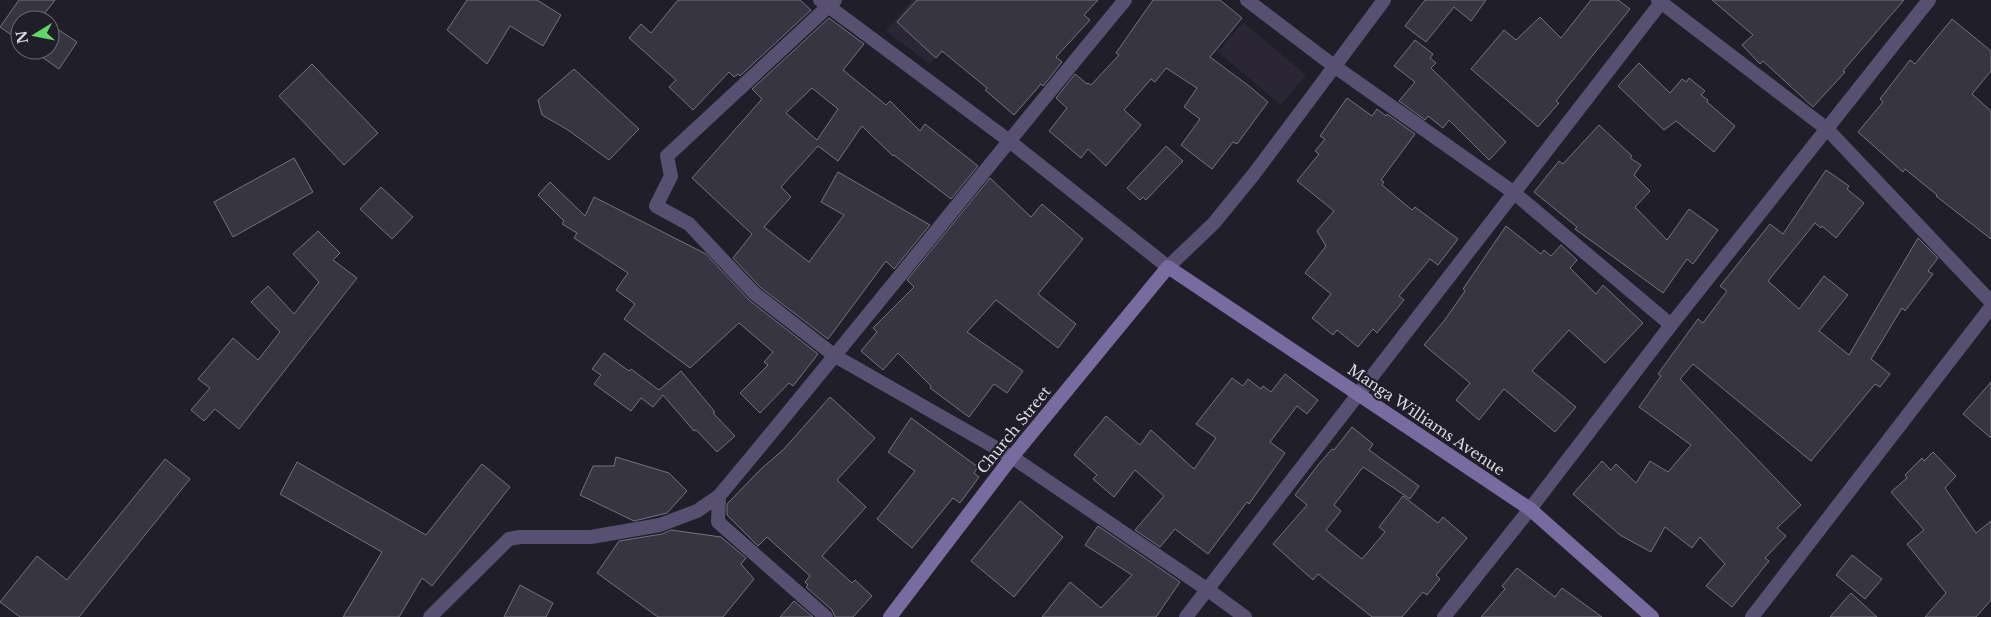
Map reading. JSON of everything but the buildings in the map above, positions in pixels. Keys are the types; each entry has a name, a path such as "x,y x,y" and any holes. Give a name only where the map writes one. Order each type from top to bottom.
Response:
{"main road":[{"name":"Manga Williams Avenue","path":"1168,267 1530,509 1652,617"},
{"name":"Church Street","path":"890,617 1012,457 1168,267"}],"street":[{"path":"430,617 509,539 520,537 591,537 660,525 697,511 719,496 835,356 1008,140 1125,0"},
{"path":"1247,0 1334,66 1513,192 1671,326"},
{"path":"1245,617 1012,457 835,356 754,293 689,224 656,206 671,176 666,156 828,3 1008,140 1168,267 1214,223 1254,174 1384,0"},
{"path":"1444,617 1929,0"},
{"path":"1186,617 1661,1 1827,129 1991,302"},
{"path":"1752,617 1991,307"},
{"path":"719,496 718,522 826,617"}],"shaded area":[{"path":"912,0 981,0 930,64 886,31"},
{"path":"1243,22 1306,75 1281,105 1218,52"}]}
